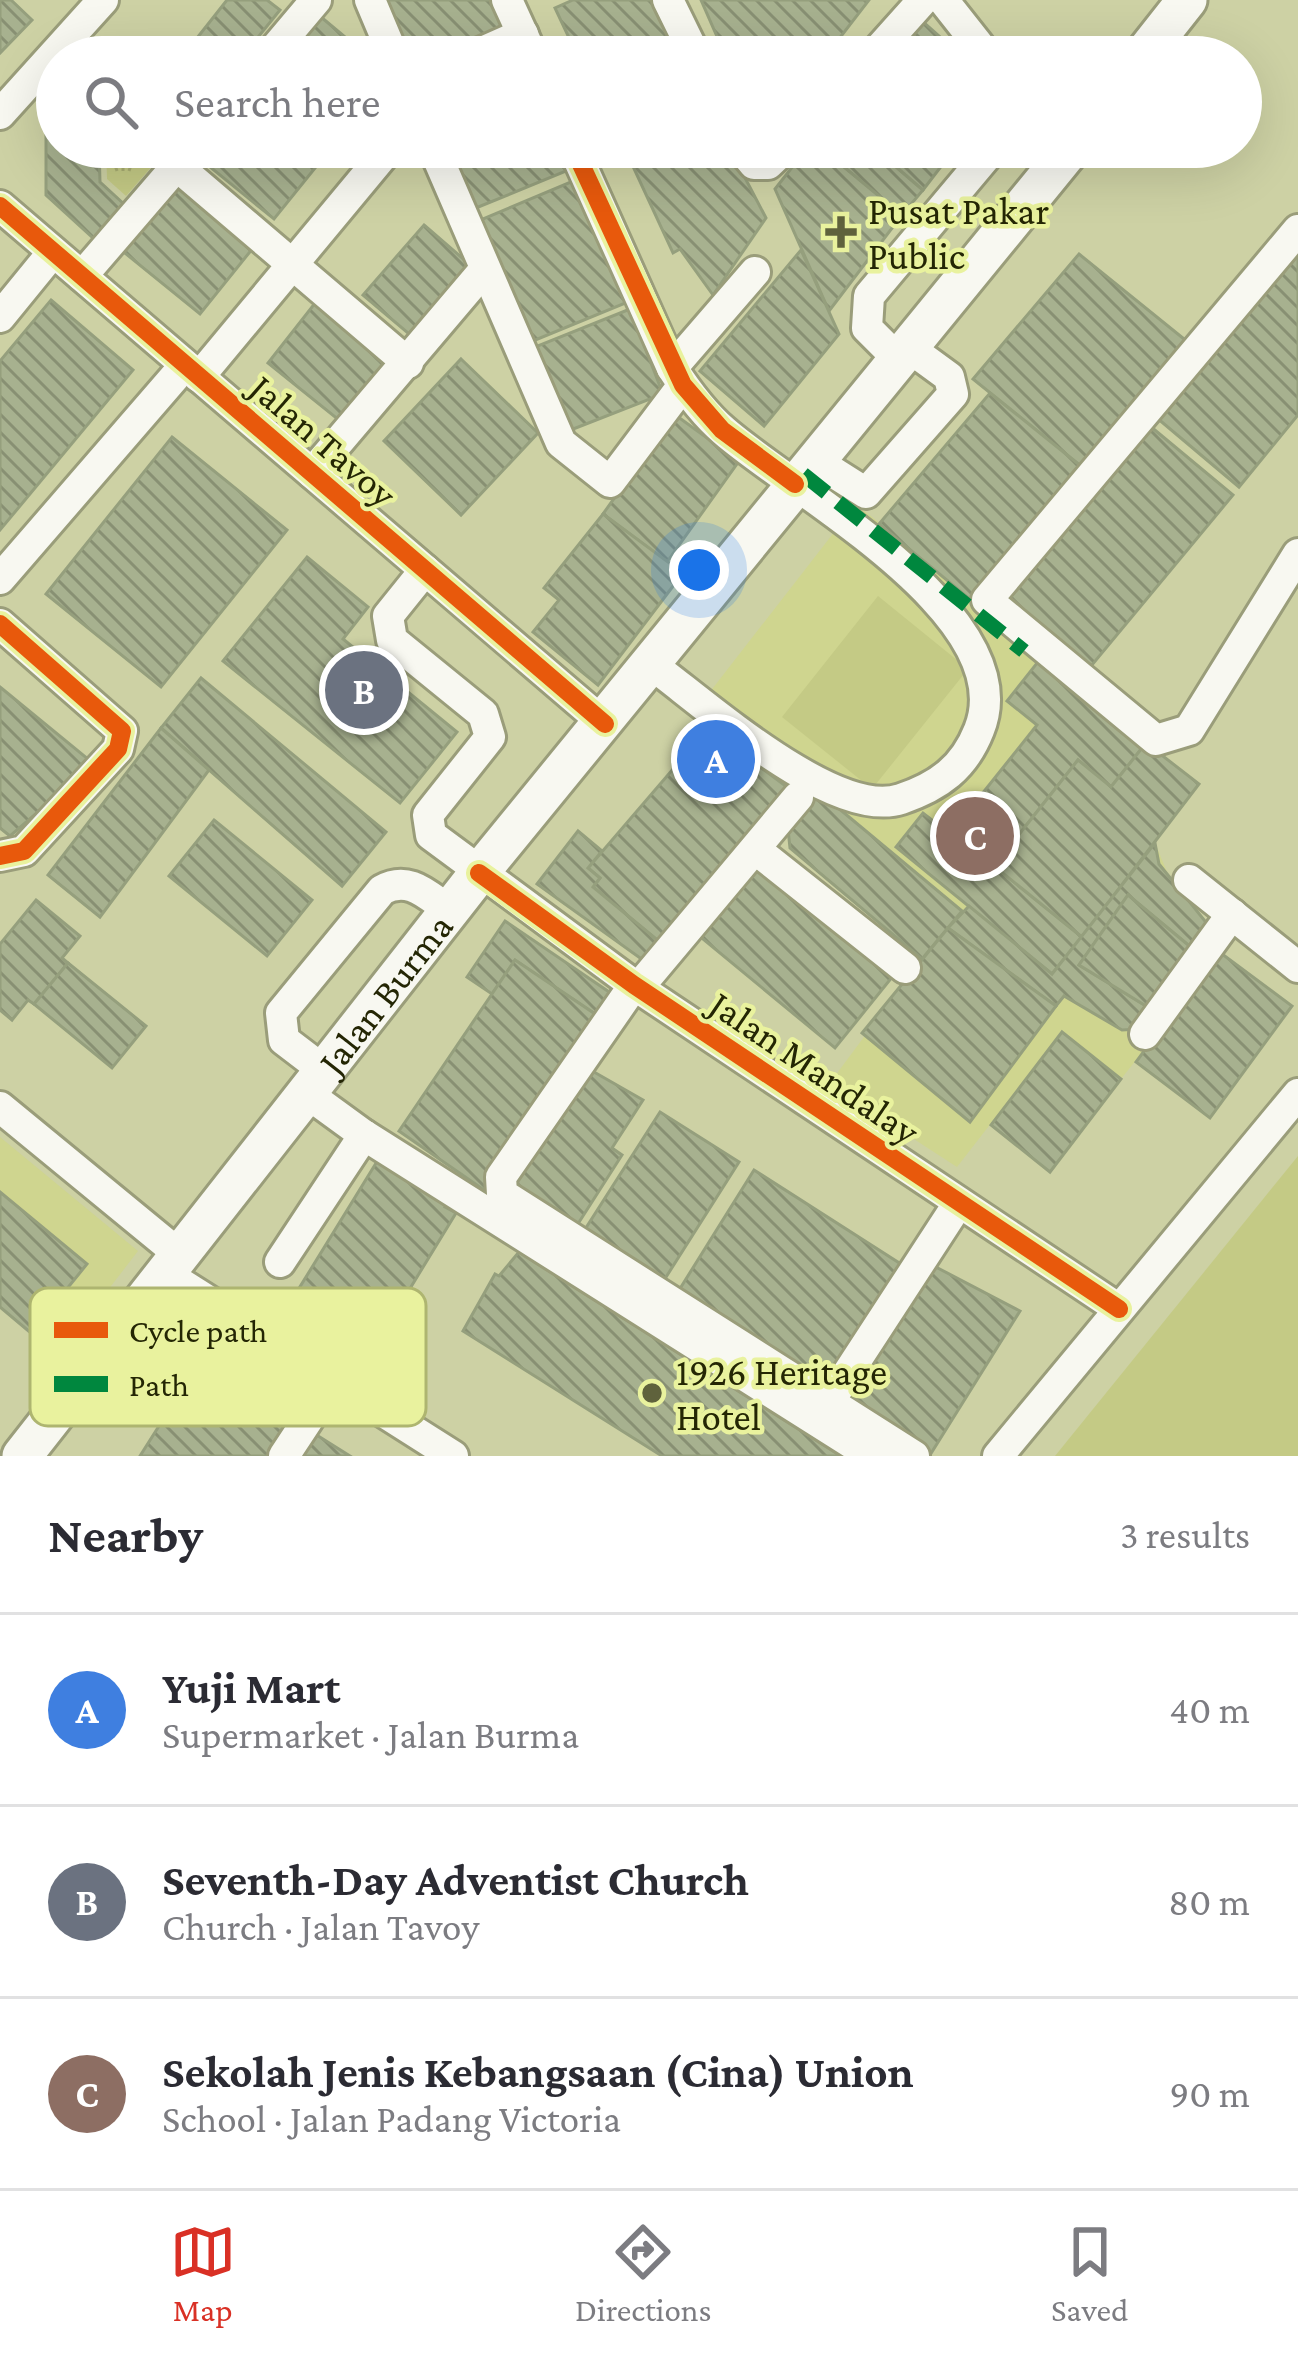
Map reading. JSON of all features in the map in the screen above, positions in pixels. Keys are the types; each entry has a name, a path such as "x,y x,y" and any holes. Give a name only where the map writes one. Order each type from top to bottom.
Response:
{"main road":[{"path":"1159,36 1187,0"},
{"name":"Jalan Burma","path":"154,1288 449,910 605,724 1050,168"},
{"name":"Jalan Burma","path":"22,1456 46,1426"}],"street":[{"path":"70,36 103,0"},
{"path":"286,36 316,0"},
{"path":"370,0 385,36"},
{"path":"507,0 523,36"},
{"path":"668,0 686,36"},
{"path":"891,36 923,0"},
{"path":"943,0 971,36"},
{"path":"0,114 36,74"},
{"path":"82,276 175,168"},
{"path":"196,168 294,263 408,363"},
{"path":"0,579 294,263 373,168"},
{"path":"442,168 561,443 610,482 678,377 755,272"},
{"path":"583,168 678,377 722,430 804,472 866,493 953,394 949,377 867,328 864,312 869,296 976,168"},
{"name":"Jalan Tavoy","path":"0,206 605,724"},
{"path":"1298,230 987,600 1156,740 1171,738 1189,730 1298,554"},
{"path":"0,317 53,252"},
{"path":"312,473 485,269"},
{"path":"652,665 815,782 848,796 889,803 920,793 936,787 970,754 988,708 978,654 942,604 804,472"},
{"name":"Jalan Mandalay","path":"425,570 388,616 392,640 489,724 490,737 428,815 431,835 636,986 1119,1309"},
{"path":"0,624 122,731 118,749 24,850 0,856"},
{"path":"799,797 636,986 501,1177 502,1194 914,1456"},
{"path":"754,849 905,968"},
{"path":"1189,880 1298,967"},
{"path":"449,910 410,884 395,882 382,890 280,1013 284,1040 314,1081 364,1135 872,1456"},
{"path":"1145,1034 1232,914"},
{"path":"998,1456 1298,1094"},
{"path":"0,1107 173,1264 206,1288"},
{"path":"280,1262 364,1135"},
{"path":"829,1402 958,1204"},
{"path":"284,1456 304,1426"},
{"path":"406,1426 453,1456"}],"shaded area":[{"path":"856,504 1199,784 1155,843 1170,879 1152,1040 1121,1079 1061,1033 957,1167 829,1084 922,959 790,848 788,829 809,803 692,715"},
{"path":"0,1137 138,1251 110,1288 30,1288 30,1332 0,1307"}],"green space":[{"path":"107,168 150,168 126,196 107,179"},
{"path":"878,596 968,669 872,789 782,717"},
{"path":"1298,1156 1298,1456 1055,1456"}],"building":[{"path":"0,0 11,0 32,20 0,53"},
{"path":"227,0 267,0 280,10 259,36 199,36"},
{"path":"378,0 494,0 510,36 393,36"},
{"path":"573,0 654,0 672,36 568,36 555,8"},
{"path":"701,0 869,0 841,36 717,36"},
{"path":"321,17 344,36 306,36"},
{"path":"920,19 939,36 905,36"},
{"path":"46,168 100,168 100,182 125,205 94,239 46,195"},
{"path":"211,168 315,168 274,219"},
{"path":"454,168 571,168 571,169 471,210"},
{"path":"634,168 740,168 766,218 713,295 680,249 673,253"},
{"name":"Pusat Pakar Public","path":"792,168 845,168 902,215 829,311 775,189"},
{"path":"845,168 897,168 923,190 902,215"},
{"path":"897,168 940,168 923,190"},
{"path":"178,178 257,243 200,314 120,249"},
{"path":"578,179 628,302 528,343 478,221"},
{"path":"424,225 475,269 415,339 363,295"},
{"path":"1298,246 1298,415 1239,487 1157,418"},
{"path":"801,250 839,334 764,426 700,371"},
{"path":"1079,254 1189,343 1082,467 973,379"},
{"path":"319,298 397,360 345,425 268,363"},
{"path":"51,300 133,370 0,530 0,361"},
{"path":"630,309 663,394 563,433 530,349"},
{"path":"461,359 538,433 461,515 384,441"},
{"path":"990,393 1082,467 972,601 879,524"},
{"path":"674,414 739,461 667,562 603,514"},
{"path":"1150,426 1233,495 1087,671 1005,602"},
{"path":"172,437 287,530 161,687 46,594"},
{"path":"603,514 683,573 598,685 533,632 559,600 544,588"},
{"path":"307,557 368,607 343,639 457,732 400,803 223,661"},
{"path":"1041,658 1146,743 1111,787 1078,760 994,866 1082,937 1052,974 896,847 923,813 950,834 1037,725 1007,701"},
{"path":"201,678 386,832 342,886 161,728"},
{"path":"0,687 94,764 10,836 0,828"},
{"path":"161,728 209,770 100,917 48,875"},
{"path":"704,733 717,742 721,738 791,790 662,944 593,887 600,878 588,868"},
{"path":"1146,743 1199,784 1082,937 994,866 1078,760 1111,787"},
{"path":"819,792 962,911 922,959 790,848 788,829"},
{"path":"214,820 312,900 267,956 169,876"},
{"path":"578,831 602,851 588,868 600,878 593,887 662,944 647,963 537,884"},
{"path":"1155,843 1159,864 1209,926 1193,949 1128,895 1079,965 1151,1009 1138,1029 1122,1030 1064,996 1056,1006 948,928 969,906 1052,974"},
{"path":"756,863 893,976 835,1048 697,934"},
{"path":"1128,895 1193,949 1151,1009 1079,965"},
{"path":"36,900 80,936 62,958 68,963 34,1004 28,1000 12,1020 0,1010 0,944"},
{"path":"505,921 615,996 601,1018 515,960 492,994 467,977"},
{"path":"948,928 1056,1006 970,1122 862,1033"},
{"path":"1218,951 1292,1006 1210,1118 1136,1062"},
{"path":"515,960 601,1018 484,1190 399,1131"},
{"path":"68,963 146,1026 112,1068 34,1004"},
{"path":"1062,1032 1121,1079 1050,1172 991,1125"},
{"path":"587,1068 643,1100 612,1148 622,1155 574,1230 518,1195 515,1176"},
{"path":"660,1112 739,1162 661,1285 582,1234"},
{"path":"381,1155 450,1199 445,1207 456,1213 410,1288 299,1288"},
{"path":"754,1170 904,1266 833,1380 816,1384 676,1295"},
{"path":"0,1192 87,1264 68,1288 30,1288 30,1332 0,1307"},
{"name":"1926 Heritage Hotel","path":"519,1252 841,1456 662,1456 463,1331 495,1274 499,1276"},
{"path":"932,1265 1020,1311 930,1455 853,1406 853,1392"},
{"path":"159,1426 297,1426 278,1456 140,1456"},
{"path":"315,1434 350,1456 302,1456"}],"marked path":[{"path":"803,474 1024,651"}],"cycle path":[{"path":"583,168 683,385 722,430 795,484"},
{"path":"0,206 605,724"},
{"path":"0,624 122,731 118,749 24,851 0,856"},
{"path":"479,873 634,985 1119,1309"}],"place":[{"name":"Pusat Pakar Public","path":"841,232"},
{"name":"Seventh-Day Adventist Church","path":"364,690"},
{"name":"Yuji Mart","path":"716,759"},
{"name":"Sekolah Jenis Kebangsaan (Cina) Union","path":"975,836"},
{"name":"1926 Heritage Hotel","path":"652,1393"}]}
